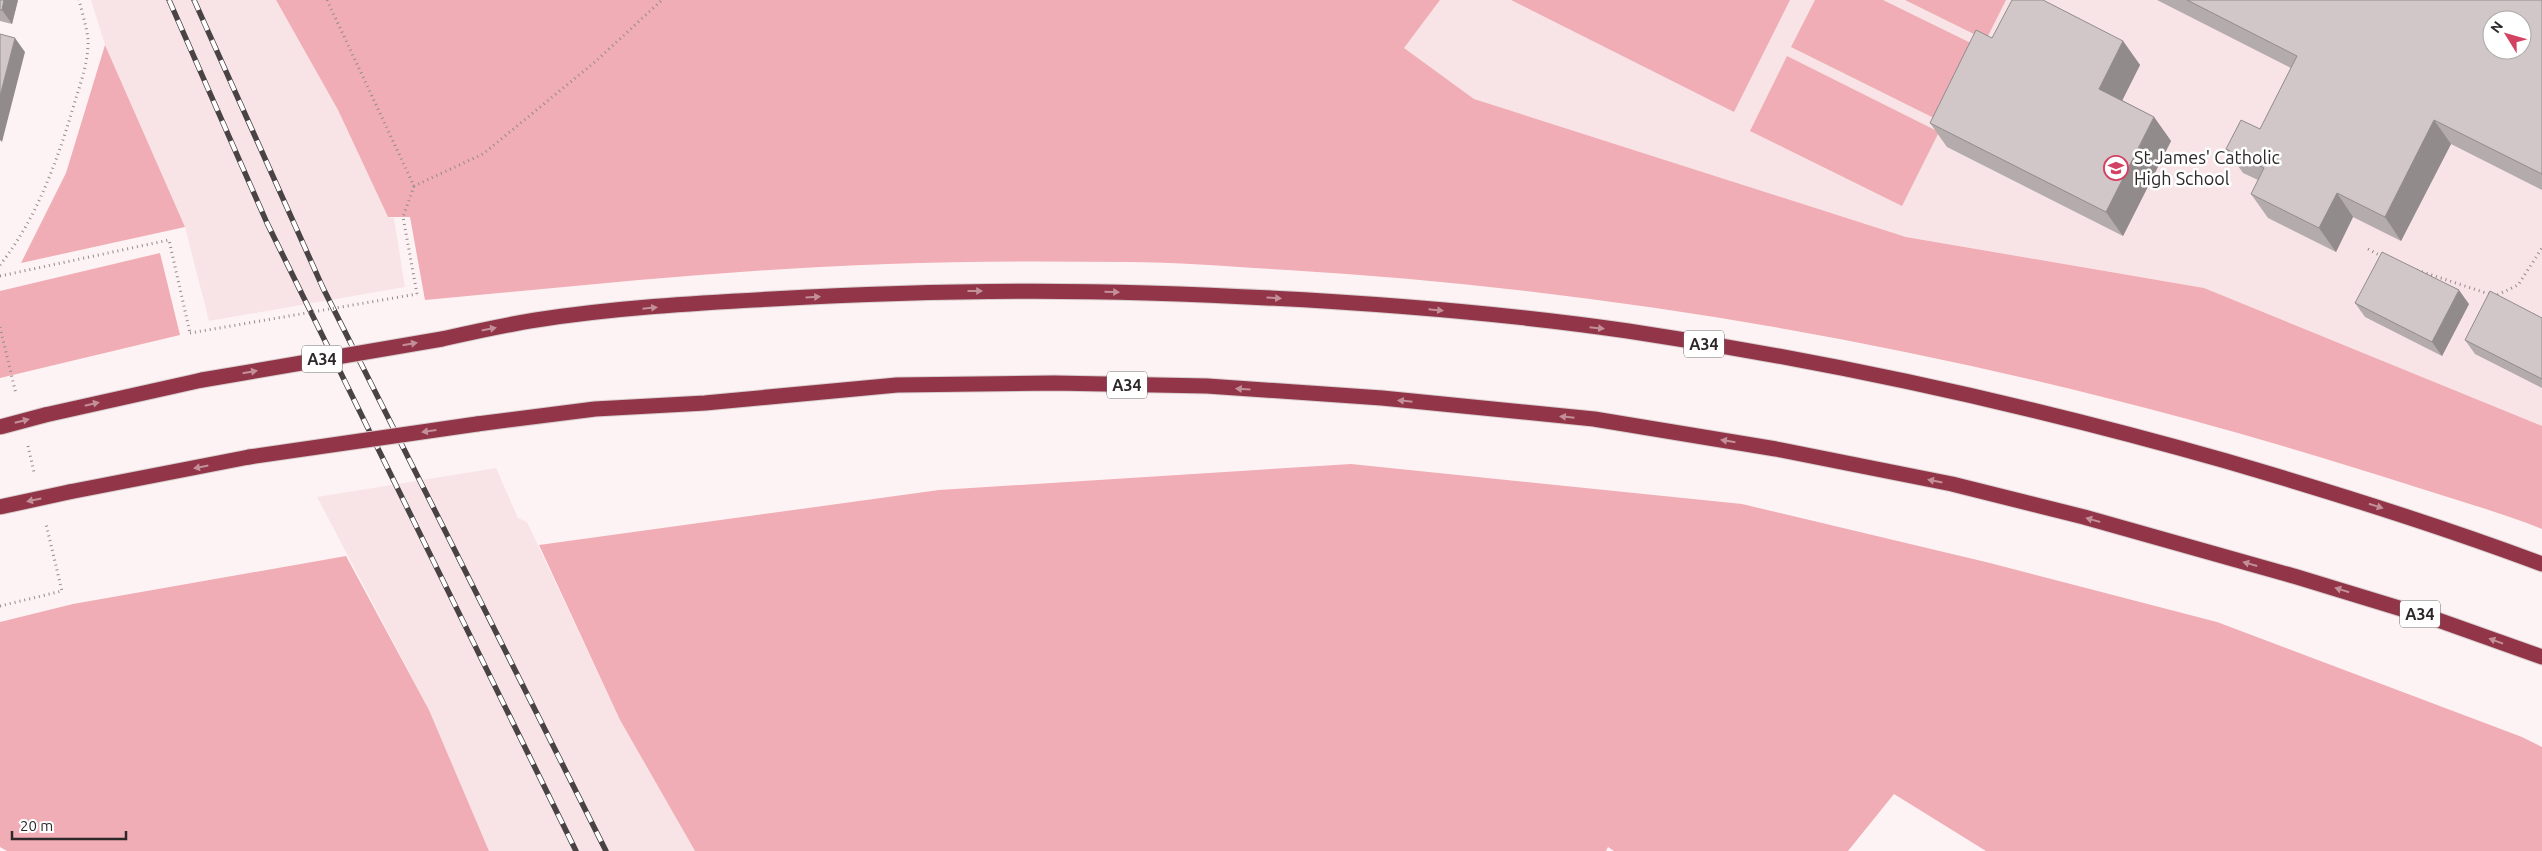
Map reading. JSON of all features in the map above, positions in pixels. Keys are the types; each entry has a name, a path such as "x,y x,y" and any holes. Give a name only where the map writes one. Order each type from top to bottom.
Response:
{"highway":[{"name":"A34","path":"0,427 202,380 540,320 706,303 904,291 1072,291 1234,296 1405,306 1624,331 1810,361 1985,398 2129,434 2329,491 2480,541 2542,564"},
{"name":"A34","path":"0,507 249,458 477,424 596,409 705,403 897,385 1054,383 1236,388 1382,398 1594,419 1776,448 1952,484 2084,517 2297,577 2438,620 2542,657"}],"path":[{"path":"0,265 11,251 31,215 56,163 86,66 88,38 79,0"},
{"path":"326,0 414,186"},
{"path":"0,276 169,240 190,333 417,294 402,217 414,186 484,154 596,61 662,0"},
{"path":"2414,269 2495,296 2518,284 2542,248"},
{"path":"2368,249 2389,259"},
{"path":"0,326 17,400"},
{"path":"26,439 35,478"},
{"path":"0,606 62,591 44,516"}],"shaded area":[{"path":"91,0 276,0 338,110 388,217 394,218 405,287 209,321 185,227 105,45"},
{"path":"276,0 1440,0 1404,48 1474,99 1906,237 2204,288 2542,426 2542,529 2481,507 2306,453 2080,391 1856,342 1630,304 1516,290 1402,278 1187,264 1146,262 947,262 772,270 425,300 410,217 388,217 338,110"},
{"name":"St James' Catholic High School","path":"1440,0 2542,0 2542,455 2204,288 1906,237 1474,99 1403,48"},
{"path":"1511,0 1790,0 1734,112"},
{"path":"1815,0 1883,0 1981,48 1944,123 1791,47"},
{"path":"1905,0 2006,0 1986,40"},
{"path":"105,45 185,227 21,263 66,173"},
{"path":"1787,56 1939,132 1902,206 1750,131"},
{"path":"160,253 180,335 0,378 0,291"},
{"path":"1351,464 1742,504 1990,563 2217,622 2522,737 2542,747 2542,851 1986,851 1894,794 1848,851 1614,851 1608,847 1606,851 695,851 620,720 539,545 939,490"},
{"path":"496,468 518,518 527,522 620,720 695,851 489,851 429,710 317,497"},
{"path":"346,556 429,710 489,851 7,851 0,847 0,622 73,604"}],"building":[{"path":"0,0 4,0 2,10 0,10"},
{"path":"2012,0 2043,0 2123,41 2099,89 2154,117 2106,212 1930,123 1976,30 1992,38"},
{"path":"2187,0 2542,0 2542,174 2434,120 2385,217 2337,193 2319,228 2251,194 2264,168 2226,149 2241,120 2260,129 2297,56"},
{"path":"0,34 15,38 0,96"},
{"path":"2382,252 2459,290 2432,342 2355,303"},
{"path":"2490,291 2542,318 2542,379 2465,340"}],"railway":[{"path":"169,0 267,223 576,851"},
{"path":"194,0 323,288 606,851"}],"place":[{"name":"St James' Catholic High School","path":"2116,168"}]}
